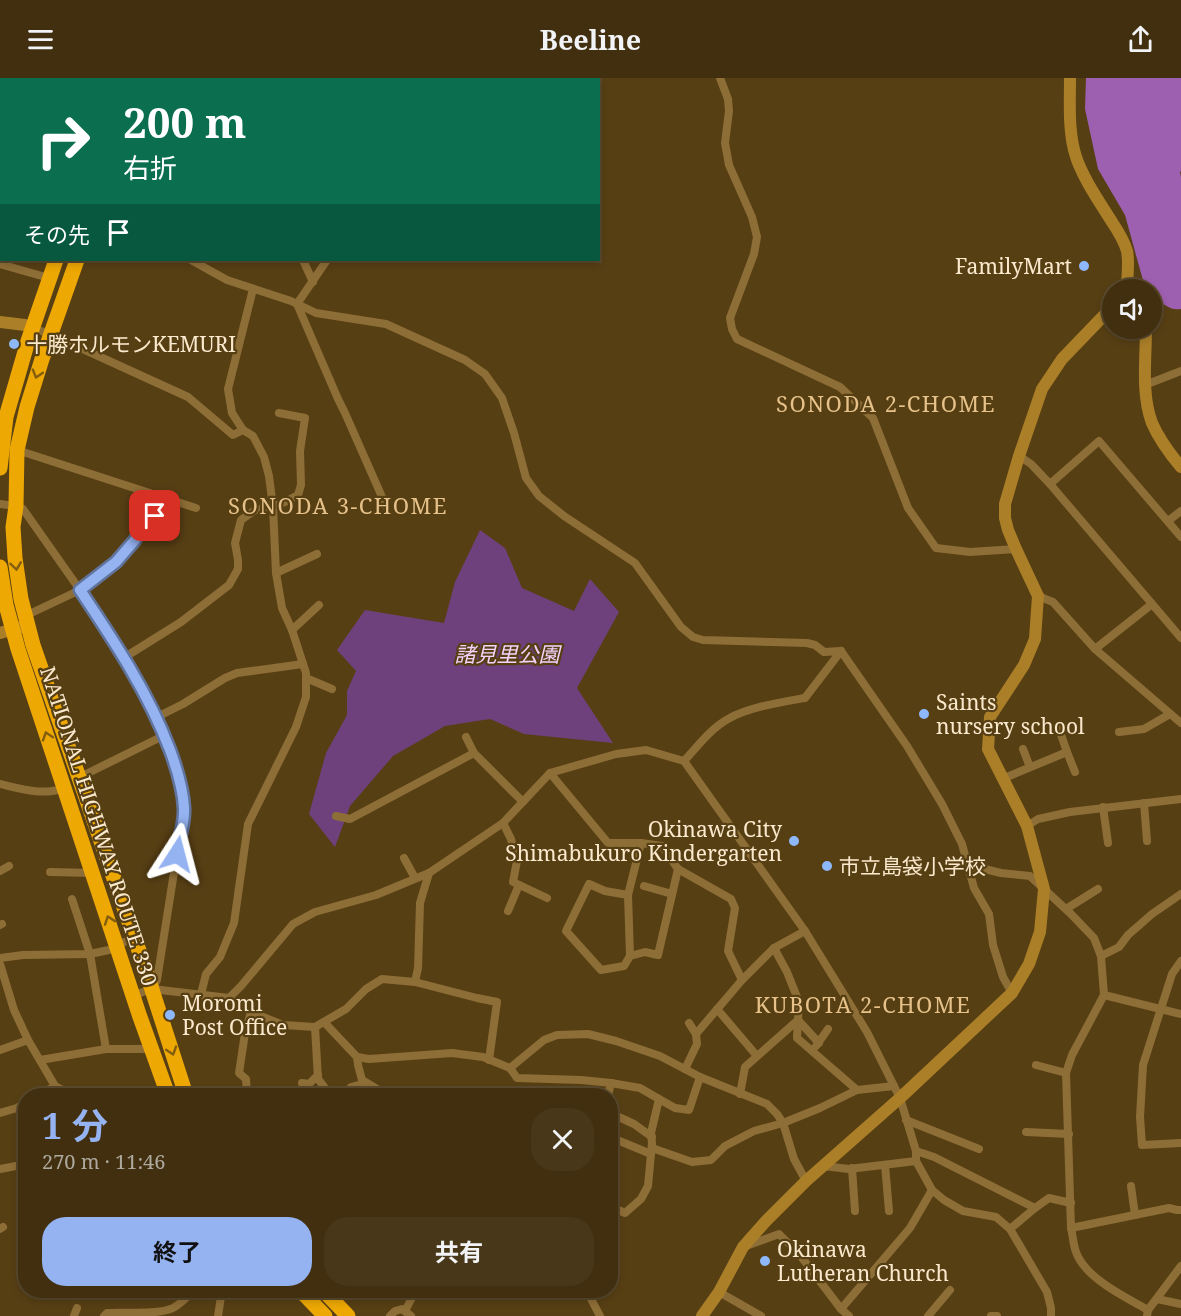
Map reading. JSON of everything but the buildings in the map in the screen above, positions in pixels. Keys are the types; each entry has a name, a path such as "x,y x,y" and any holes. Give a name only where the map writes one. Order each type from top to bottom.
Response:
{"highway":[{"path":"0,468 3,416 56,261"},
{"name":"NATIONAL HIGHWAY ROUTE 330","path":"77,261 27,407 8,505 13,527 21,599 17,626 64,788 166,1088"},
{"name":"NATIONAL HIGHWAY ROUTE 330","path":"0,567 6,605 17,626 78,778 152,989 184,1088"},
{"path":"308,1298 325,1316"},
{"path":"331,1298 348,1316"}],"street":[{"path":"720,78 728,99 729,111 725,143 729,165 752,217 757,237 754,254 730,318 737,339 840,387 873,418 908,508 936,548 970,552 1016,549"},
{"path":"1070,78 1072,141 1076,158 1121,237 1126,249 1128,279"},
{"path":"193,261 227,280 297,304 316,313 386,324 465,360 484,374 502,398 526,478 539,496 564,516 635,563 681,627 693,637 703,640 807,643 815,645 824,652 841,651"},
{"path":"303,261 313,282"},
{"path":"297,304 326,261"},
{"path":"0,264 49,278"},
{"path":"201,994 206,974 220,957 234,923 248,824 296,727 306,697 306,674 292,630 282,608 276,573 273,507 264,457 253,436 243,430 232,413 228,389 253,289"},
{"path":"297,304 386,506"},
{"path":"703,1316 719,1292 743,1247 766,1221 806,1181 900,1098 1012,993 1029,964 1040,932 1044,889 1027,826 988,749 990,717 1024,664 1035,639 1038,596 1016,549 1005,518 1005,504 1042,389 1062,359 1102,317"},
{"path":"0,321 25,325 50,334 188,397 233,435 243,430"},
{"path":"1146,339 1146,402 1152,423 1161,440 1181,467"},
{"path":"1145,385 1181,371"},
{"path":"125,657 181,622 229,585 238,569 235,543 241,520 255,510 273,507 298,495 301,485 300,451 305,418 279,413"},
{"path":"1050,484 1099,441 1181,537"},
{"path":"17,450 196,508"},
{"path":"1019,456 1031,464 1050,484 1181,639"},
{"path":"17,626 80,590 116,562 135,540 145,520 155,516 163,497"},
{"path":"8,505 23,509 125,657 157,717 179,774 184,809 157,980 152,989"},
{"path":"1168,521 1181,511"},
{"path":"276,573 317,554"},
{"path":"1038,596 1053,602 1095,649 1181,723"},
{"path":"1095,649 1152,604"},
{"path":"292,630 320,605"},
{"path":"684,761 711,731 728,719 763,706 805,698 841,651"},
{"path":"841,651 907,746 942,804 962,844 974,888 989,914 993,945 1003,977 1012,993"},
{"path":"157,717 237,673 303,664"},
{"path":"306,678 332,689"},
{"path":"1119,732 1144,729 1170,714"},
{"path":"1058,726 1075,772"},
{"path":"78,778 165,735"},
{"path":"466,737 474,753 523,802"},
{"path":"1023,749 1030,767"},
{"path":"229,998 293,924 315,912 376,895 429,873 503,823 550,773 616,754 646,750 684,761 805,931 867,1032 900,1098 916,1150 916,1161 932,1190 963,1211 996,1217 1010,1229 1047,1292 1052,1308 1051,1316"},
{"path":"1002,779 1067,752"},
{"path":"336,816 350,819 474,753"},
{"path":"550,773 608,843 641,843 662,846 678,869 731,899 735,908 728,951 742,980"},
{"path":"0,784 51,793 64,788"},
{"path":"1027,826 1038,819 1070,812 1181,799"},
{"path":"1144,803 1147,842"},
{"path":"1103,807 1108,843"},
{"path":"503,823 511,839 517,861 513,882 547,898"},
{"path":"628,896 605,891 589,884 566,931 601,970 624,966 630,956 628,896 641,843"},
{"path":"404,858 415,878"},
{"path":"0,871 9,866"},
{"path":"968,866 1030,876 1094,938 1101,956 1104,995 1072,1055 1066,1073 1071,1228 1076,1253 1090,1273 1148,1313 1181,1266"},
{"path":"630,956 645,952 658,955 678,869"},
{"path":"50,872 93,873"},
{"path":"415,982 418,968 420,903 429,873"},
{"path":"508,911 519,885"},
{"path":"644,886 672,894"},
{"path":"1066,909 1098,889"},
{"path":"1101,956 1119,947 1128,935 1152,914 1181,894"},
{"path":"72,899 90,954 106,1049"},
{"path":"696,1034 742,980 774,948 805,931"},
{"path":"629,934 645,952"},
{"path":"0,958 23,955 90,954 109,950 134,937"},
{"path":"774,948 799,1002 797,1038 857,1090"},
{"path":"1181,961 1172,974 1143,1065 1140,1117 1142,1145 1181,1143"},
{"path":"0,964 14,1010 40,1060 50,1088"},
{"path":"134,995 152,989 229,998 251,1012 283,1025 315,1027 346,1009 366,989 382,978 415,982 497,1002 489,1060"},
{"path":"1104,995 1181,1014"},
{"path":"717,1009 757,1056"},
{"path":"247,1088 246,1079 239,1073 251,1012"},
{"path":"798,1020 819,1042"},
{"path":"740,1094 745,1066 798,1020"},
{"path":"324,1022 357,1057 362,1080 375,1088"},
{"path":"685,1069 697,1044 696,1034 689,1023"},
{"path":"315,1027 318,1079 325,1088"},
{"path":"813,1052 828,1029"},
{"path":"510,1068 544,1040 557,1035 588,1034 660,1056 700,1077 767,1104 783,1123 794,1159 806,1181"},
{"path":"0,1050 28,1040"},
{"path":"40,1060 106,1049 152,1049"},
{"path":"357,1057 369,1059 453,1053 483,1057 510,1068 517,1078 581,1080 640,1088 675,1108 689,1110 700,1077"},
{"path":"1036,1065 1066,1073"},
{"path":"302,1083 309,1084 318,1075"},
{"path":"351,1088 366,1083"},
{"path":"610,1088 611,1083"},
{"path":"618,1140 692,1162 711,1160 725,1146 754,1131 783,1123 857,1090 894,1086"},
{"path":"618,1210 625,1213 641,1199 648,1186 651,1133 659,1099"},
{"path":"0,1113 18,1106"},
{"path":"618,1117 634,1124 651,1137"},
{"path":"906,1120 979,1149"},
{"path":"1026,1132 1069,1134"},
{"path":"916,1150 1035,1208"},
{"path":"823,1166 852,1168 916,1161"},
{"path":"0,1169 18,1165"},
{"path":"885,1165 888,1211"},
{"path":"852,1168 855,1211"},
{"path":"1131,1186 1135,1215"},
{"path":"841,1309 910,1228 932,1190"},
{"path":"1010,1229 1049,1198 1071,1203"},
{"path":"1071,1228 1168,1208 1181,1210"},
{"path":"743,1247 779,1234 800,1255 841,1309 849,1316"},
{"path":"928,1316 950,1290"},
{"path":"719,1292 761,1316"},
{"path":"104,1316 107,1313 161,1311 172,1308 186,1298"},
{"path":"218,1316 221,1298"},
{"path":"390,1316 394,1311 402,1309 408,1314 413,1298"},
{"path":"591,1298 600,1316"},
{"path":"1157,1299 1181,1304"},
{"path":"991,1316 997,1316"}],"green space":[{"name":"諸見里公園","path":"480,530 505,548 522,588 574,611 590,579 619,612 577,688 613,743 524,734 490,719 445,726 393,756 350,806 335,847 309,814 326,753 347,715 347,691 356,671 337,650 365,610 444,623 455,582"}],"shaded area":[{"path":"1086,78 1181,78 1181,309 1173,309 1162,303 1162,279 1143,279 1125,215 1098,169 1085,109"}],"place":[{"name":"FamilyMart","path":"1084,266"},
{"name":"十勝ホルモンKEMURI","path":"14,344"},
{"name":"Saints nursery school","path":"924,714"},
{"name":"Okinawa City Shimabukuro Kindergarten","path":"794,841"},
{"name":"市立島袋小学校","path":"827,866"},
{"name":"Moromi Post Office","path":"170,1015"},
{"name":"Okinawa Lutheran Church","path":"765,1261"}],"district":[{"name":"SONODA 2-CHOME","path":"886,403"},
{"name":"SONODA 3-CHOME","path":"338,505"},
{"name":"KUBOTA 2-CHOME","path":"863,1004"}],"route":[{"path":"155,516 145,520 135,540 116,562 80,590 125,657 165,735 179,774 184,809 177,854"}]}
